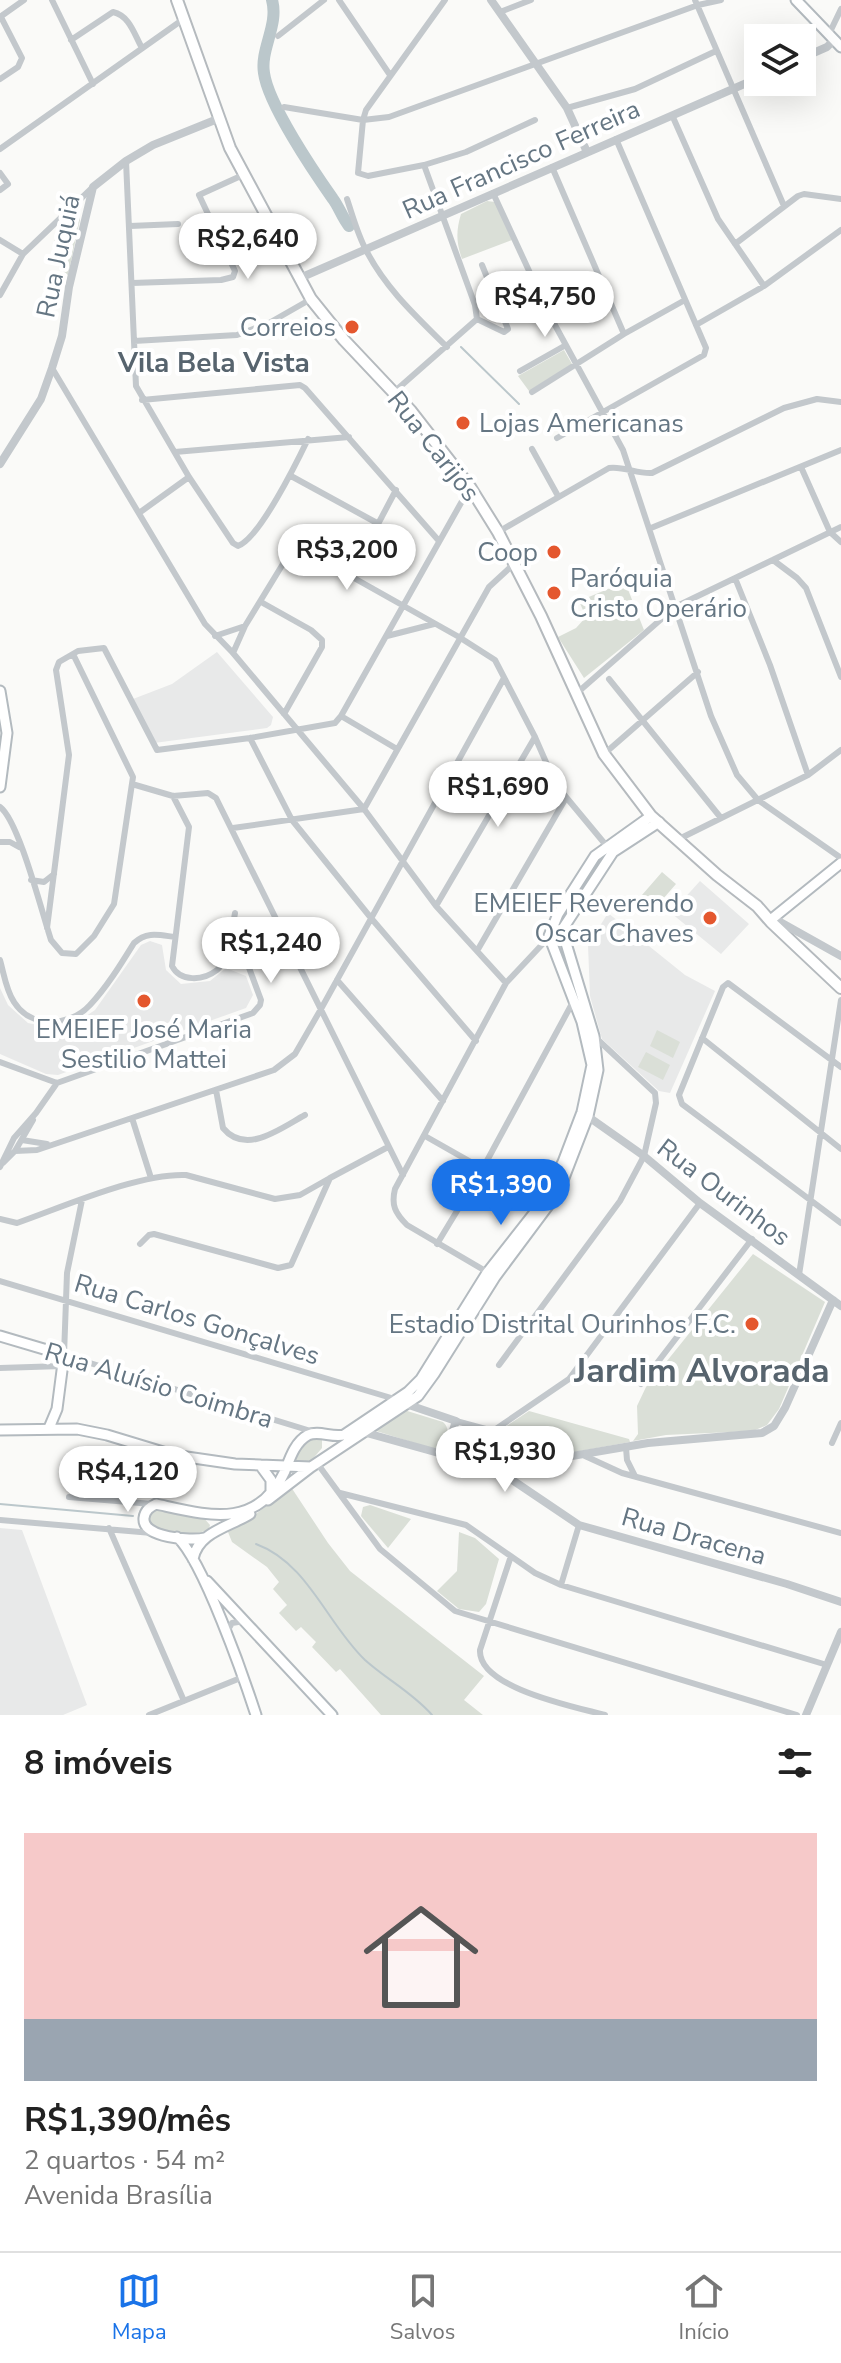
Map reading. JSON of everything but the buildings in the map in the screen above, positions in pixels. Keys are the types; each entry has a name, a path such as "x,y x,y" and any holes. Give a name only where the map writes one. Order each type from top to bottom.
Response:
{"main road":[{"name":"Rua Carijós","path":"177,0 230,148 311,299 344,340 394,392 470,487 498,532 604,754 655,819 717,875 726,888 772,920 841,988"},
{"path":"796,0 834,40"},
{"path":"0,691 7,733 0,787"},
{"path":"585,1114 592,1065 582,1022 549,936 558,914 595,856 655,819"},
{"path":"402,1402 387,1407 344,1435 309,1435 297,1446 271,1491 241,1513 206,1515 156,1504 144,1516 145,1526 152,1533 196,1540 207,1536 248,1515 427,1385 491,1275 559,1191 598,1070 594,1036 562,930 609,850"},
{"path":"772,920 841,860"},
{"name":"Rua Aluísio Coimbra","path":"0,1336 63,1361"},
{"path":"49,1428 57,1409 63,1361"},
{"path":"57,1409 59,1417 70,1428"},
{"path":"0,1430 70,1428 107,1435 173,1455 286,1467 317,1463 328,1446 320,1434"},
{"path":"260,1465 271,1480 271,1491"},
{"path":"193,1559 196,1548 213,1527 206,1515"},
{"path":"177,1537 187,1547 201,1576 256,1715"},
{"path":"201,1576 332,1715"}],"street":[{"path":"0,79 18,67 22,58 0,17 24,0"},
{"path":"52,0 93,84"},
{"path":"278,36 324,0"},
{"path":"339,0 390,75"},
{"path":"445,0 366,110 357,169 361,175 424,165 466,152 535,120"},
{"path":"491,0 567,108 587,152"},
{"path":"500,12 531,0"},
{"path":"284,107 363,120 389,117 696,3 721,0"},
{"path":"696,3 784,206"},
{"path":"816,52 834,40 841,9"},
{"path":"71,40 113,12 124,16 142,48"},
{"path":"0,139 2,148 185,18"},
{"path":"567,108 635,89 716,51"},
{"name":"Rua Francisco Ferreira","path":"300,278 744,84"},
{"path":"672,115 718,219 764,286"},
{"name":"Rua Juquiá","path":"0,464 41,399 52,368 62,336 69,287 93,187 153,145 220,118"},
{"path":"557,438 704,355 706,348 616,139"},
{"path":"126,161 136,386 189,477 233,543 238,546 250,539 291,476 308,439"},
{"path":"424,165 475,305 477,319"},
{"path":"552,167 624,334"},
{"path":"0,173 8,184 0,190"},
{"path":"132,283 228,280 233,277 235,271 199,195 243,175"},
{"path":"0,295 23,254 93,187"},
{"path":"493,193 549,314 603,411 631,471 724,748 737,775 758,800 841,860"},
{"path":"735,244 804,194 841,199"},
{"path":"347,199 365,249 381,277 447,347"},
{"path":"130,226 178,224"},
{"path":"696,325 764,286 841,230"},
{"path":"0,240 23,254"},
{"path":"477,319 504,332 508,329 482,265"},
{"path":"134,341 237,335 269,323 311,299"},
{"path":"532,392 685,300"},
{"path":"394,392 477,319"},
{"path":"520,371 566,345"},
{"path":"52,368 194,608 364,809 436,906 506,983"},
{"path":"142,400 300,385 308,390 439,541"},
{"path":"498,532 609,468 652,473 794,404 817,399 841,402"},
{"path":"175,452 349,437"},
{"path":"532,449 558,496"},
{"path":"651,528 841,450"},
{"path":"801,467 830,532 841,542"},
{"path":"291,476 377,523"},
{"path":"139,513 189,477"},
{"path":"47,928 69,755 56,666 73,654 104,648 157,750 335,723 470,487"},
{"path":"350,577 396,490"},
{"path":"577,693 675,607 841,527"},
{"path":"233,653 245,626 289,554 302,550 495,660 556,785 609,850"},
{"path":"773,560 806,588 841,677"},
{"path":"364,809 493,581 514,564"},
{"path":"735,578 770,665 808,775"},
{"path":"261,602 322,640 322,647 284,714"},
{"path":"387,636 435,624"},
{"path":"215,636 245,626"},
{"path":"0,807 5,810 22,850 56,948 62,953 76,954 94,936 115,899 132,771 73,654"},
{"path":"604,754 698,672"},
{"path":"15,1151 37,1150 274,1070 290,1060 504,678"},
{"path":"609,679 721,818"},
{"path":"341,716 397,749"},
{"path":"436,906 535,737"},
{"path":"250,738 292,820 476,1041"},
{"path":"679,839 808,775 841,750"},
{"path":"132,784 173,796 213,795 233,828 403,1175"},
{"path":"173,796 189,827 172,966 182,977 208,975 218,969 228,955 235,913"},
{"path":"477,951 566,798"},
{"path":"233,828 364,809"},
{"path":"0,842 10,842 22,850"},
{"path":"31,880 44,882 54,874"},
{"path":"36,894 52,892"},
{"name":"Rua Carijós","path":"772,920 841,956"},
{"path":"228,955 283,930"},
{"path":"491,1275 407,1225 396,1214 392,1201 506,983 549,936 562,930"},
{"path":"0,961 10,994 18,1008 37,1020 56,1022 75,1017 90,1006 139,939 154,934 175,937"},
{"path":"1,1166 14,1138 57,1083 253,1013 261,1000 242,949"},
{"path":"337,980 443,1101"},
{"path":"841,1067 732,983 723,987 679,1095 680,1101 841,1223"},
{"path":"437,1244 483,1168 580,990"},
{"path":"799,1275 841,1000"},
{"path":"567,1016 582,1022"},
{"path":"499,1365 620,1201 644,1156 656,1103 655,1093 594,1036"},
{"path":"702,1038 819,1135 841,1149"},
{"path":"0,1062 57,1083"},
{"path":"216,1090 223,1128 238,1139 261,1138 305,1115"},
{"path":"1,1166 15,1151 36,1113"},
{"name":"Rua Ourinhos","path":"585,1114 841,1306"},
{"path":"132,1118 151,1178"},
{"path":"425,1136 545,1205"},
{"path":"22,1140 51,1144"},
{"path":"0,1219 17,1223 151,1178 186,1175 275,1199 300,1195 388,1147"},
{"path":"140,1244 154,1234 284,1267 295,1259 330,1178"},
{"path":"0,1368 63,1361 68,1265 82,1200"},
{"path":"402,1402 493,1431 563,1385 700,1203"},
{"path":"641,1384 752,1239"},
{"name":"Rua Carlos Gonçalves","path":"0,1281 402,1402"},
{"path":"496,1469 666,1441 755,1436 774,1426 791,1396 833,1300"},
{"name":"Rua Aluísio Coimbra","path":"63,1361 320,1434"},
{"path":"383,1395 387,1407"},
{"path":"445,1455 456,1421"},
{"path":"832,1443 841,1423"},
{"name":"Rua Dracena","path":"363,1432 496,1469 579,1525 799,1587 841,1602"},
{"path":"626,1448 635,1476"},
{"path":"585,1456 606,1467 635,1476 841,1533"},
{"path":"317,1463 384,1553 451,1608 488,1622 797,1715"},
{"path":"520,1467 522,1478 531,1492"},
{"path":"338,1493 466,1525 535,1573 561,1585 827,1665"},
{"path":"69,1497 156,1504"},
{"path":"352,1511 359,1501 367,1499"},
{"path":"0,1520 152,1533"},
{"path":"561,1585 579,1525"},
{"path":"109,1528 184,1701"},
{"path":"511,1556 488,1622 480,1657 491,1673 509,1686 605,1715"},
{"path":"225,1634 232,1623 247,1622"},
{"path":"806,1715 841,1632"},
{"path":"149,1715 243,1677"},
{"path":"319,1700 323,1715"}],"shaded area":[{"path":"487,201 495,202 512,240 462,259 457,236 461,214"},
{"path":"74,214 80,220 68,275 55,261 53,252 56,236"},
{"path":"564,350 572,364 529,391 518,376"},
{"path":"625,582 644,630 584,678 558,637 576,628 586,617 579,601"},
{"path":"217,652 273,717 271,725 154,743 133,699 172,684"},
{"path":"662,872 676,884 656,907 642,895"},
{"name":"EMEIEF Reverendo Oscar Chaves","path":"700,881 749,924 721,954 671,913"},
{"path":"608,913 685,975 715,991 670,1093 659,1091 602,1039 590,996 588,945"},
{"path":"150,941 162,945 166,970 181,984 210,981 226,968 246,976 253,995 246,1008 58,1075 46,1074 0,1054 0,988 8,1005 28,1023 53,1028 73,1025 95,1010 141,945"},
{"path":"657,1030 680,1042 673,1058 650,1046"},
{"path":"646,1052 670,1065 663,1080 638,1067"},
{"path":"753,1254 825,1302 779,1409 767,1425 753,1431 666,1435 633,1441 638,1434 637,1406 646,1387"},
{"path":"404,1410 443,1422 448,1431 443,1447 434,1449 373,1430"},
{"path":"529,1411 629,1439 630,1442 502,1465 460,1454 453,1449 452,1443 459,1430 493,1435"},
{"path":"310,1437 322,1440 322,1448 311,1461 296,1463 294,1457"},
{"path":"291,1487 350,1571 484,1676 464,1700 483,1715 381,1715 340,1669 336,1672 312,1647 316,1642 301,1627 296,1631 279,1613 287,1605 273,1589 279,1582 267,1567 232,1542 228,1532"},
{"path":"370,1505 411,1519 388,1548 361,1516 363,1507"},
{"path":"155,1509 203,1517 210,1525 209,1529 188,1534 157,1529 151,1526 149,1516"},
{"path":"0,1528 22,1530 87,1705 63,1715 0,1715"},
{"path":"459,1532 475,1538 499,1559 486,1604 479,1612 459,1609 437,1591 457,1571"}],"waterway":[{"path":"272,0 273,19 263,64 267,86 293,138 349,226"},
{"path":"461,347 519,404"},
{"path":"0,1504 133,1516"},
{"path":"256,1544 290,1565 365,1660 432,1715"}],"place":[{"name":"Correios","path":"352,327"},
{"name":"Lojas Americanas","path":"463,423"},
{"name":"Coop","path":"554,552"},
{"name":"Paróquia Cristo Operário","path":"554,593"},
{"name":"EMEIEF Reverendo Oscar Chaves","path":"710,918"},
{"name":"EMEIEF José Maria Sestilio Mattei","path":"144,1001"},
{"name":"Estadio Distrital Ourinhos F.C.","path":"752,1324"}],"district":[{"name":"Vila Bela Vista","path":"214,362"},
{"name":"Jardim Alvorada","path":"702,1370"}]}
